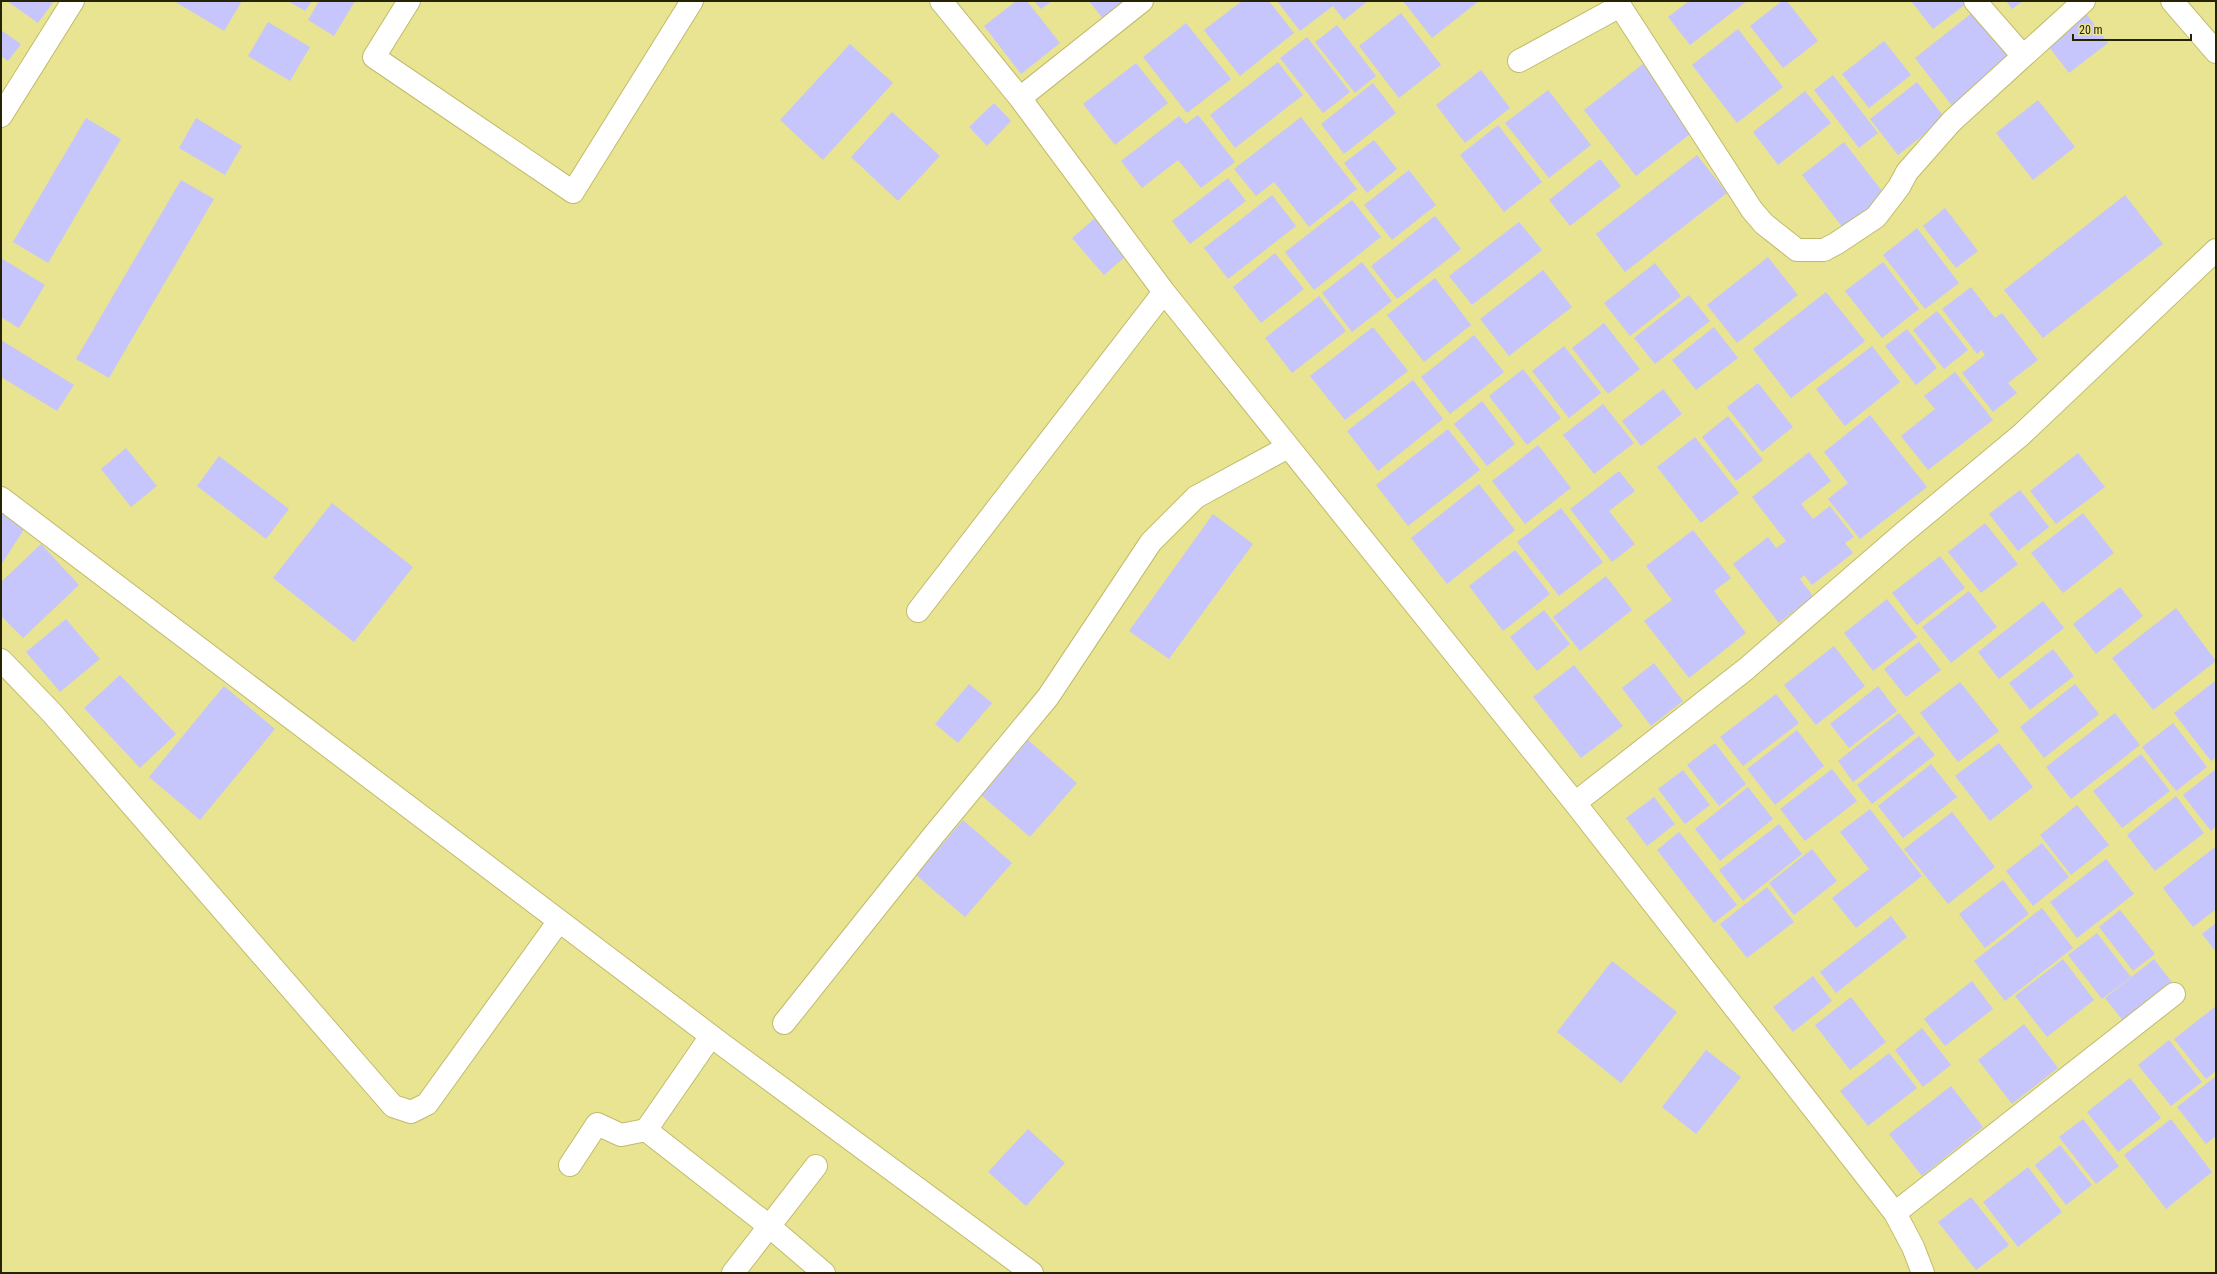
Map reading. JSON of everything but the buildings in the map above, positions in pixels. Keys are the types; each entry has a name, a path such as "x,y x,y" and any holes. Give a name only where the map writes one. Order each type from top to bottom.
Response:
{"street":[{"path":"1,116 73,1"},
{"path":"409,1 374,56 573,192 692,1"},
{"path":"941,1 1020,98 1164,292 1575,803 1895,1212 1913,1247 1924,1273"},
{"path":"1020,98 1142,1"},
{"path":"1975,1 2023,56"},
{"path":"1519,61 1619,4 1752,210 1764,224 1797,250 1824,250 1838,244 1876,217 1899,187 1907,172 1952,121 2084,1"},
{"path":"2172,1 2216,52"},
{"path":"1575,803 1746,669 1902,534 2021,435 2216,250"},
{"path":"918,611 1164,292"},
{"path":"784,1023 933,836 1048,697 1151,542 1196,497 1288,447"},
{"path":"1,498 711,1036 1032,1273"},
{"path":"1,660 73,737 393,1106 411,1112 427,1104 559,921"},
{"path":"1895,1212 2174,994"},
{"path":"570,1165 597,1124 621,1135 646,1130 711,1036"},
{"path":"646,1130 769,1226 824,1273"},
{"path":"733,1273 816,1166"}]}
